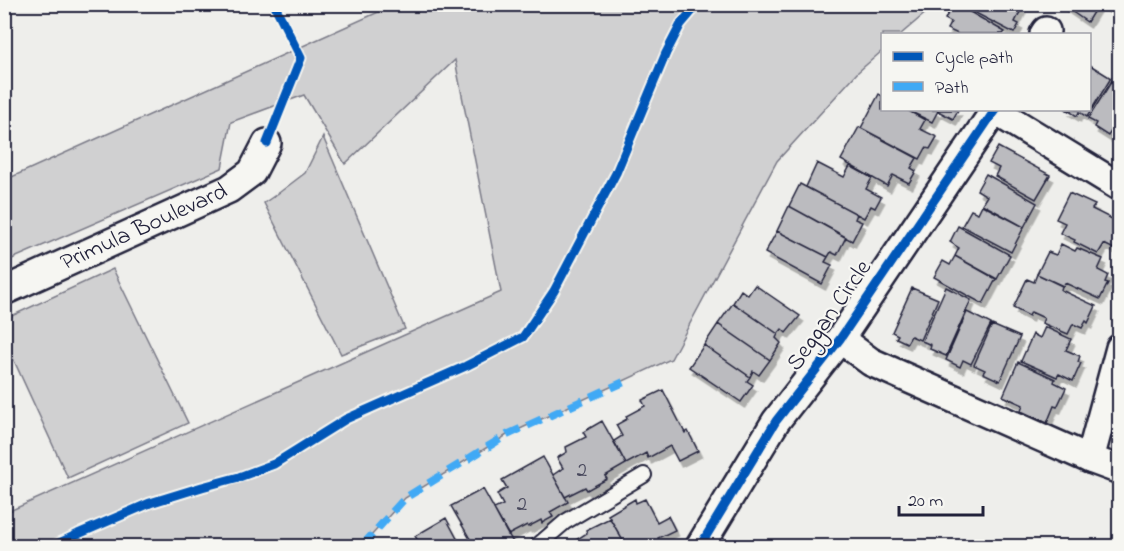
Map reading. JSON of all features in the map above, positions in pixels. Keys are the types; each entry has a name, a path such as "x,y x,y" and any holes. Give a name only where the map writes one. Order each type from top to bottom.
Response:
{"street":[{"name":"Seggan Circle","path":"700,546 777,421 840,339 993,111"},
{"name":"Seggan Circle","path":"996,111 1119,187"},
{"name":"Primula Boulevard","path":"4,291 229,189 252,172 267,143"},
{"name":"Seggan Circle","path":"840,339 871,362 1119,470"},
{"path":"1090,459 1119,348"}],"lane":[{"path":"537,546 565,522 644,475"}],"shaded area":[{"path":"394,5 935,5 902,33 881,33 881,52 858,72 777,161 671,359 507,435 405,498 362,546 5,546 5,513 501,292 455,60 345,164 304,95 231,122 222,168 5,262 5,180"},
{"path":"323,137 405,329 341,354 264,203 305,173"},
{"path":"113,269 188,423 68,478 5,341 5,319"}],"building":[{"path":"953,4 956,4 1005,32 956,33 947,29 951,22 945,19"},
{"path":"969,4 1015,4 1022,8 1015,22 1019,24 1014,33 968,9"},
{"path":"1061,4 1098,4 1087,22"},
{"path":"1101,4 1116,4 1113,11"},
{"path":"1116,4 1120,4 1120,15 1113,11"},
{"path":"1091,66 1111,78 1091,110"},
{"path":"1113,79 1120,84 1120,118 1108,136 1094,127 1096,123 1088,119"},
{"path":"879,94 881,95 881,111 909,111 925,120 920,129 937,137 930,149 926,148 920,159 861,128"},
{"path":"909,111 938,111 932,122"},
{"path":"938,111 957,111 953,119"},
{"path":"1069,111 1091,111 1087,117 1079,112 1077,116"},
{"path":"1120,124 1120,143 1111,137"},
{"path":"859,127 917,158 911,168 916,171 909,183 893,175 887,186 841,160"},
{"path":"998,147 1050,175 1036,199 995,176 999,168 989,163"},
{"path":"817,163 844,177 850,166 872,178 866,189 881,197 875,208 871,206 864,218 806,187"},
{"path":"986,174 1037,203 1024,227 982,204 987,196 977,190"},
{"path":"800,184 857,214 855,219 862,222 852,241 789,206"},
{"path":"1069,193 1095,205 1092,209 1120,223 1120,238 1114,249 1104,244 1098,254 1060,233 1065,223 1056,219"},
{"path":"982,205 1024,227 1011,252 962,226 971,210 978,213"},
{"path":"789,206 846,237 837,255 831,252 828,257 777,231"},
{"path":"958,226 1010,255 997,279 955,256 959,248 950,242"},
{"path":"777,231 828,257 825,262 832,265 822,284 765,253"},
{"path":"1061,244 1075,251 1077,248 1103,259 1098,270 1108,275 1105,282 1108,283 1100,299 1065,283 1063,286 1037,274 1048,252 1056,255"},
{"path":"955,256 996,279 983,304 934,277 943,261 950,265"},
{"path":"1037,274 1062,286 1061,290 1096,306 1088,323 1086,321 1082,328 1073,324 1068,334 1042,323 1044,318 1031,312 1029,316 1013,308 1027,279 1034,282"},
{"path":"755,285 800,316 786,333 782,329 778,334 733,303 741,290 748,295"},
{"path":"946,287 971,300 946,356 930,349 931,345 922,341"},
{"path":"912,288 938,299 920,340 911,336 907,343 896,338 898,335 892,332"},
{"path":"733,303 778,334 776,338 781,343 770,360 718,324"},
{"path":"967,312 991,324 971,364 963,360 960,367 946,360"},
{"path":"718,324 770,360 759,375 753,371 750,377 704,345"},
{"path":"992,325 1020,337 1000,381 983,373 985,370 974,365"},
{"path":"1045,327 1071,339 1066,350 1080,356 1078,362 1081,363 1073,381 1059,374 1057,377 1021,361 1033,334 1040,338"},
{"path":"704,345 750,377 747,381 753,385 741,402 689,367"},
{"path":"1018,362 1055,379 1054,382 1066,388 1057,407 1054,406 1047,423 1021,411 1023,405 1003,396"},
{"path":"663,390 685,433 688,431 698,451 678,461 670,446 648,458 646,453 626,464 614,441 622,436 616,425 627,419 626,416 645,406 642,400"},
{"path":"602,421 626,464 605,476 607,479 587,490 585,487 565,497 553,475 563,468 557,458 567,452 566,447 586,437 583,432"},
{"path":"543,457 568,502 550,512 553,517 542,523 541,520 528,527 527,525 508,535 494,509 503,505 497,494 507,488 502,480"},
{"path":"483,489 515,546 461,546 460,544 470,539 451,506"},
{"path":"635,499 636,503 645,499 657,522 668,516 675,530 658,538 661,543 655,546 626,546 608,515"},
{"path":"446,518 461,546 421,546 415,536"},
{"path":"610,518 626,546 579,546 576,540 587,533 586,530"},
{"path":"576,540 579,546 564,546"}],"marked path":[{"path":"362,546 405,498 507,435 624,382"}],"cycle path":[{"path":"267,143 301,58 274,4"},
{"path":"53,546 150,503 239,477 274,464 346,419 466,366 523,337 554,291 616,173 666,53 681,24 698,4"},
{"path":"700,546 776,421 840,339 994,111"}]}
